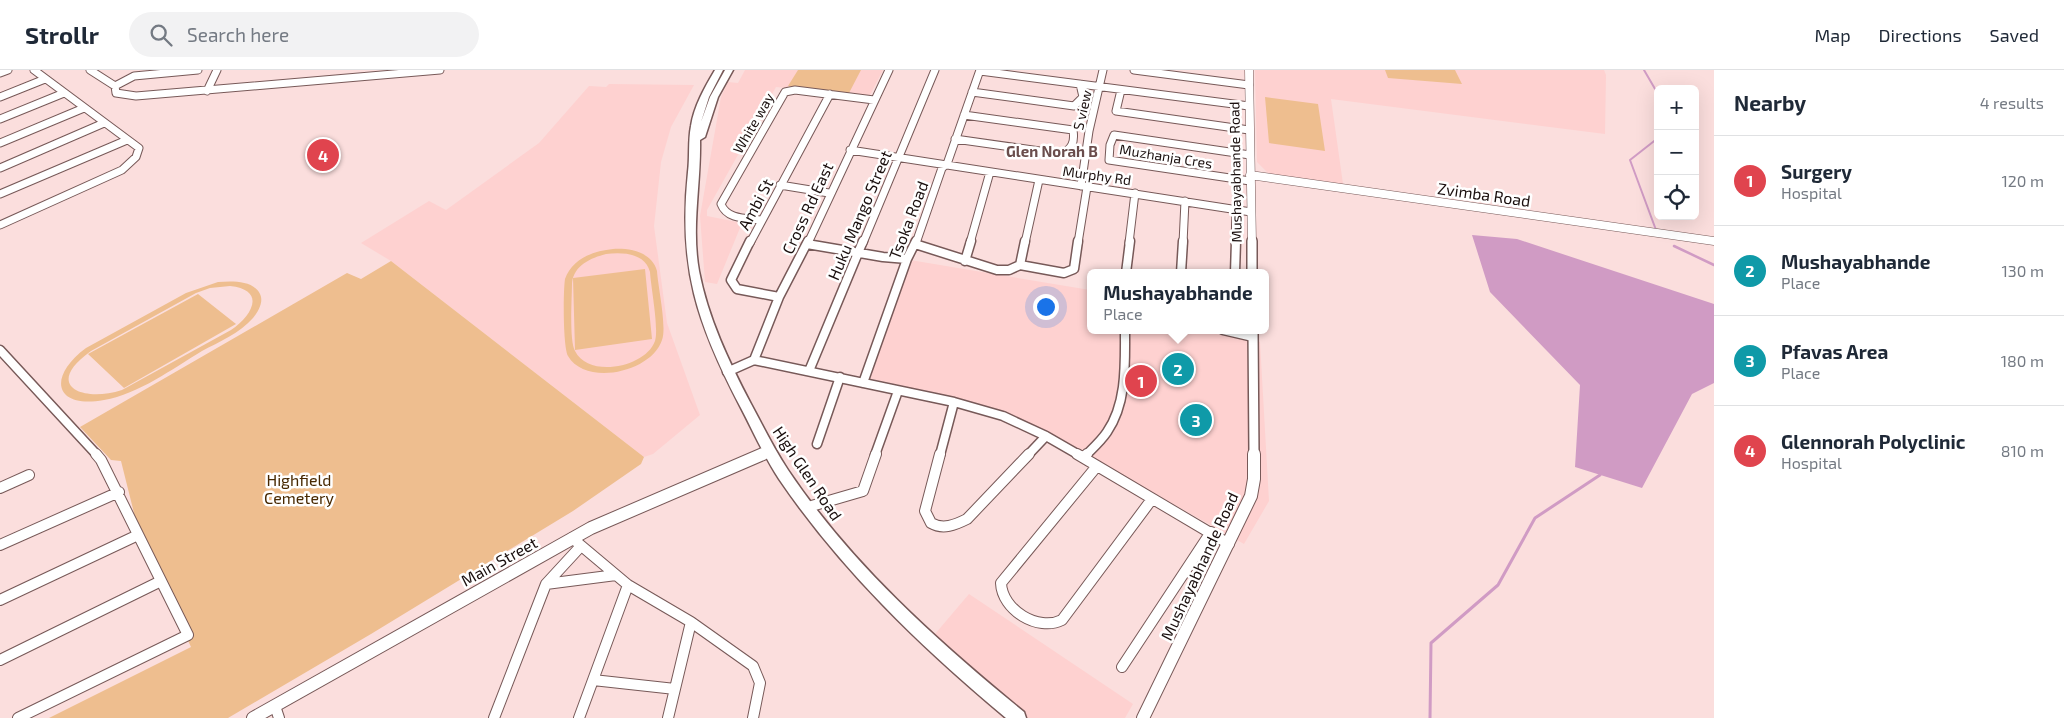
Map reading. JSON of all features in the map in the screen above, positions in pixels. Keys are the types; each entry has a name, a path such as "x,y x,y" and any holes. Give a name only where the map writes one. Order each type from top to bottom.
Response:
{"main road":[{"name":"High Glen Road","path":"719,70 699,111 695,126 690,220 694,274 711,334 727,372 770,451 808,507 852,563 933,644 1018,718"},
{"name":"High Glen Road","path":"694,151 714,97 729,70"}],"street":[{"path":"0,73 8,70"},
{"path":"0,225 122,170 136,156 139,148 34,70"},
{"path":"90,70 103,76 115,86 116,93 136,96 440,70"},
{"path":"115,86 130,77 147,72 198,70"},
{"path":"207,91 217,70"},
{"path":"362,77 365,70"},
{"name":"Cross Rd East","path":"754,360 778,297 807,244 829,193 889,70"},
{"name":"Huku Mango Street","path":"809,371 934,70"},
{"name":"S view","path":"1020,265 1064,273 1071,272 1074,269 1089,131 1103,70"},
{"path":"1134,70 1249,85"},
{"name":"Mushayabhande Road","path":"1249,70 1252,269"},
{"path":"980,71 1249,106"},
{"name":"Tsoka Road","path":"863,383 907,259 915,244 942,168 947,164 980,71"},
{"path":"0,97 45,79"},
{"path":"972,92 1074,106 1082,101 1084,92 1080,84"},
{"name":"White way","path":"761,220 726,214 721,209 721,204 785,92 795,90 874,100"},
{"path":"1121,90 1116,111 1249,130"},
{"path":"0,119 64,93"},
{"name":"Ambi St","path":"778,297 737,289 731,280 761,220 830,94"},
{"path":"0,142 84,108"},
{"path":"955,139 1061,154 1072,146 1074,142 1073,130 964,115"},
{"path":"0,168 104,123"},
{"path":"1109,160 1110,145 1114,135 1250,155"},
{"path":"0,194 127,140"},
{"name":"Murphy Rd","path":"850,150 1252,212"},
{"name":"Muzhanja Cres","path":"1109,160 1250,178"},
{"path":"965,261 990,172"},
{"name":"Zvimba Road","path":"1250,178 1714,241"},
{"path":"915,244 998,270 1009,270 1020,265 1039,180"},
{"path":"780,185 829,193"},
{"path":"1126,269 1134,193"},
{"path":"1181,269 1186,201"},
{"path":"1235,269 1236,210"},
{"path":"807,244 883,257 907,259"},
{"path":"1084,458 1107,431 1116,414 1121,390 1125,334"},
{"name":"Mushayabhande Road","path":"1143,718 1251,496 1254,479 1253,334"},
{"path":"0,350 101,460 119,492 160,581 188,635 18,718"},
{"path":"727,372 754,360 954,402 1003,416 1046,436 1229,544"},
{"path":"817,444 840,377"},
{"path":"808,507 862,491 898,391"},
{"path":"954,402 925,511 926,518 930,523 938,526 954,526 967,519 1046,436"},
{"name":"Main Street","path":"254,718 576,542 591,528 770,451"},
{"path":"1097,466 1001,583 999,589 1003,599 1025,616 1045,624 1055,624 1062,620 1152,499"},
{"path":"0,488 29,475"},
{"path":"0,545 119,492"},
{"path":"1122,667 1210,532"},
{"path":"0,600 138,535"},
{"path":"494,718 546,584 576,542 628,585 691,622 753,666 760,683 753,718"},
{"path":"546,584 616,575"},
{"path":"0,660 160,581"},
{"path":"579,718 628,585"},
{"path":"668,718 691,622"},
{"path":"593,680 675,689"},
{"path":"275,706 279,718"}],"shaded area":[{"path":"745,70 883,70 869,97 776,87 707,210 707,216 742,223 717,284 705,282 700,216 721,97 728,82 738,83"},
{"path":"1255,70 1604,70 1606,75 1605,134 1331,99 1343,184 1269,174 1257,162"},
{"path":"609,84 694,85 671,127 661,162 654,226 667,323 700,415 653,454 644,457 391,261 361,243 429,201 446,210 539,143 589,86 606,87"},
{"path":"1472,235 1517,239 1714,304 1714,383 1692,394 1642,488 1575,467 1580,385 1490,292"},
{"path":"910,260 1087,290 1087,334 1217,334 1260,342 1269,501 1244,544 1069,445 995,408 868,378"},
{"path":"969,594 1133,704 1125,718 1025,718 935,634"}],"green space":[{"path":"798,70 861,70 849,93 788,86"},
{"path":"1385,70 1455,70 1462,84 1388,78"},
{"path":"1265,97 1318,104 1325,151 1269,143"},
{"path":"620,249 640,252 650,259 657,271 662,307 663,334 656,351 646,360 618,372 603,373 589,371 577,366 568,356 564,331 564,295 565,279 573,266 584,257 605,250","holes":["613,253 638,257 647,266 650,272 656,335 650,350 641,357 629,363 604,367 592,365 582,360 573,346 571,329 572,283 576,271 584,263"]},
{"name":"Highfield Cemetery","path":"391,261 644,457 641,464 573,511 371,634 228,718 49,718 191,647 140,537 121,461 111,460 80,427 347,273 361,279"},
{"path":"645,269 652,339 575,350 573,278"},
{"path":"218,282 242,282 257,289 261,300 260,307 255,316 242,328 142,387 104,400 74,400 66,395 62,388 62,379 66,369 86,348 186,293","holes":["230,286 242,288 249,293 252,298 252,304 250,311 239,324 122,390 93,394 73,388 69,382 70,373 77,363 91,351 196,293 210,288"]},
{"path":"198,294 236,324 124,388 88,354"}],"waterway":[{"path":"1644,70 1654,87"},
{"path":"1654,141 1630,160 1656,230"},
{"path":"1674,246 1714,265"},
{"path":"1430,718 1431,643 1498,585 1535,518 1600,475 1600,472"}],"place":[{"name":"Glennorah Polyclinic","path":"323,155"},
{"name":"Mushayabhande","path":"1178,369"},
{"name":"Surgery","path":"1141,381"},
{"name":"Pfavas Area","path":"1196,420"}],"district":[{"name":"Glen Norah B","path":"1052,151"}]}
